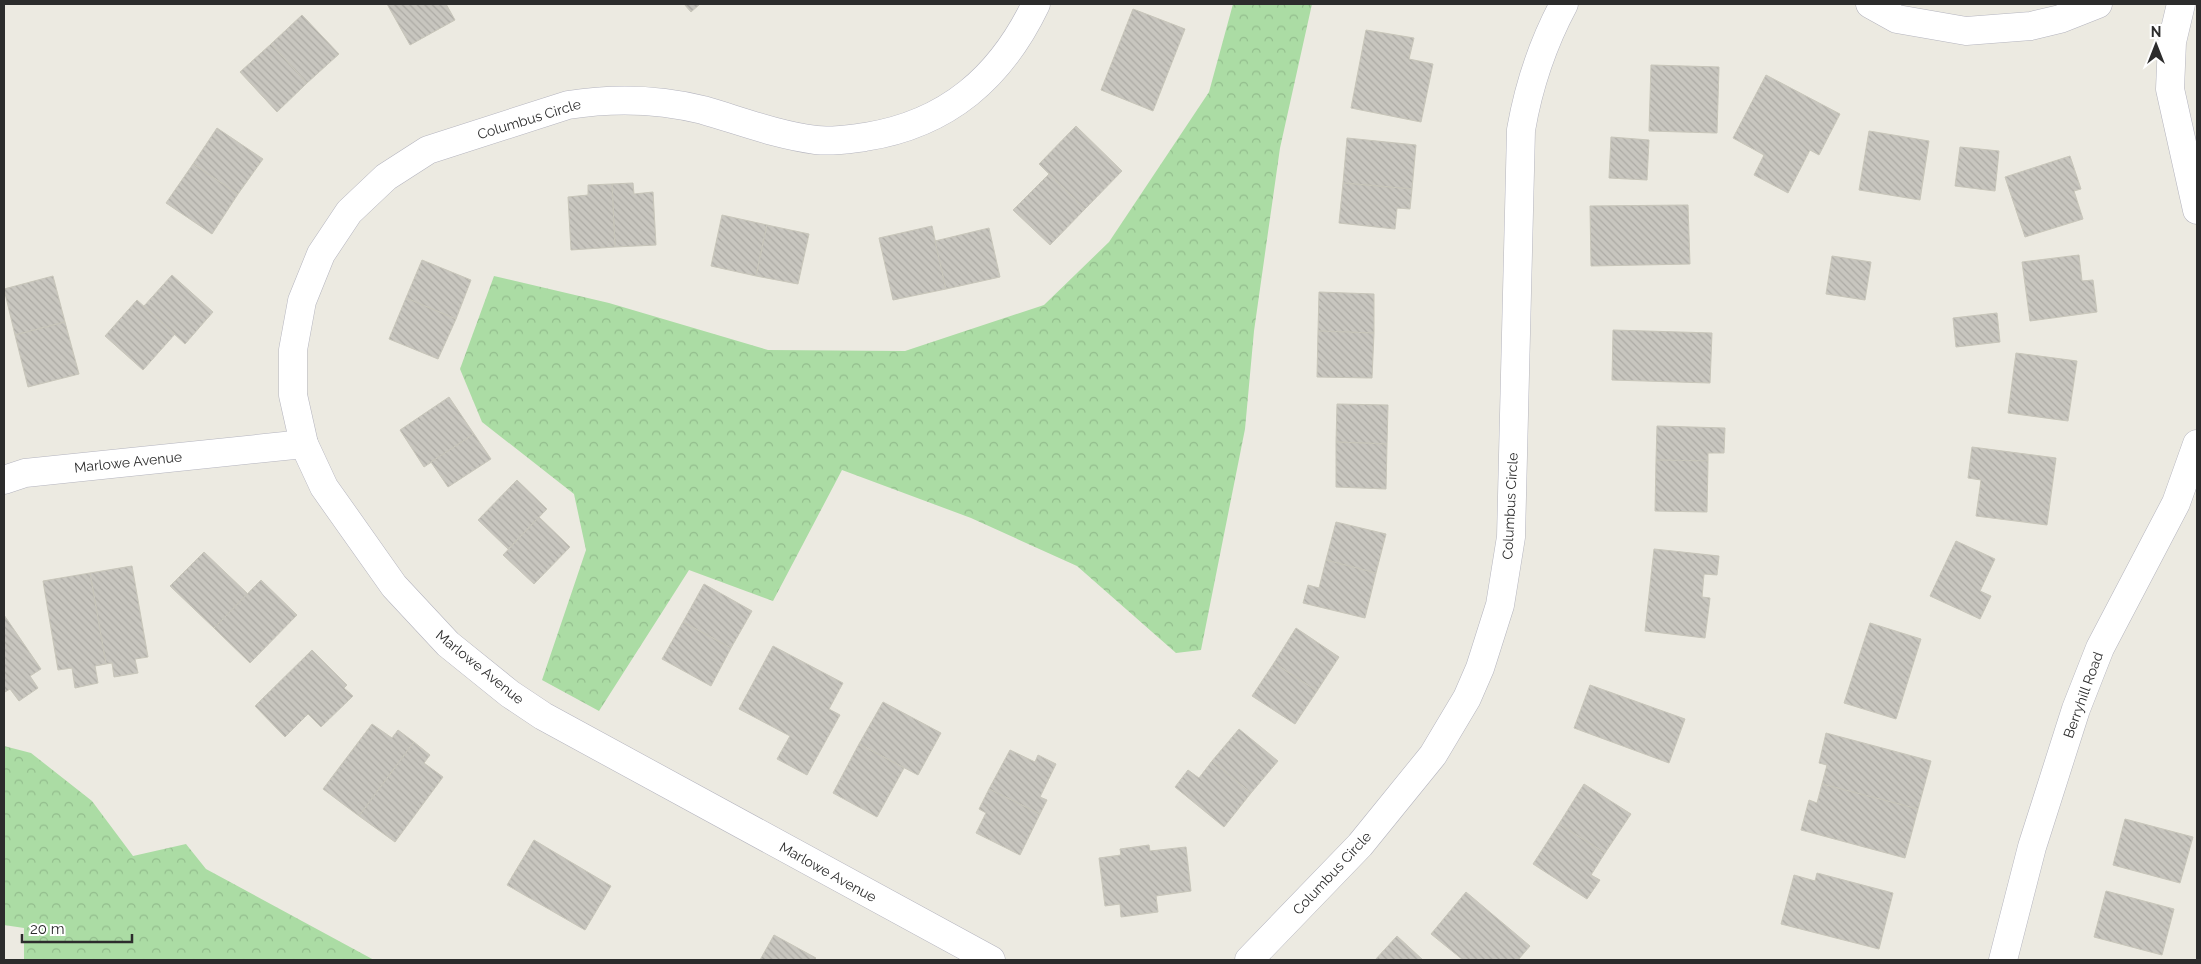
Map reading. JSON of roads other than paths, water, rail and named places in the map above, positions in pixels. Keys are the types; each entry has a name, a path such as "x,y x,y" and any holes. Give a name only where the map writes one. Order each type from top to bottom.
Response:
{"street":[{"name":"Columbus Circle","path":"304,444 293,395 293,350 302,301 321,254 349,212 386,177 428,150 568,105 589,102 642,100 702,110 770,132 818,140 842,140 890,133 913,125 956,103 975,89 1008,53 1022,33 1036,4"},
{"name":"Columbus Circle","path":"1248,960 1360,846 1433,755 1467,698 1480,668 1500,605 1511,537 1521,130 1526,99 1545,40 1564,4"},
{"path":"1870,4 1897,19 1966,31 2031,26 2098,4"},
{"path":"2181,4 2172,42 2170,89 2197,210"},
{"name":"Marlowe Avenue","path":"4,480 25,474 304,444 324,487 394,586 448,644 510,694 543,716 991,960"},
{"name":"Berryhill Road","path":"2003,960 2032,847 2076,709 2100,648 2176,503 2197,444"}]}
